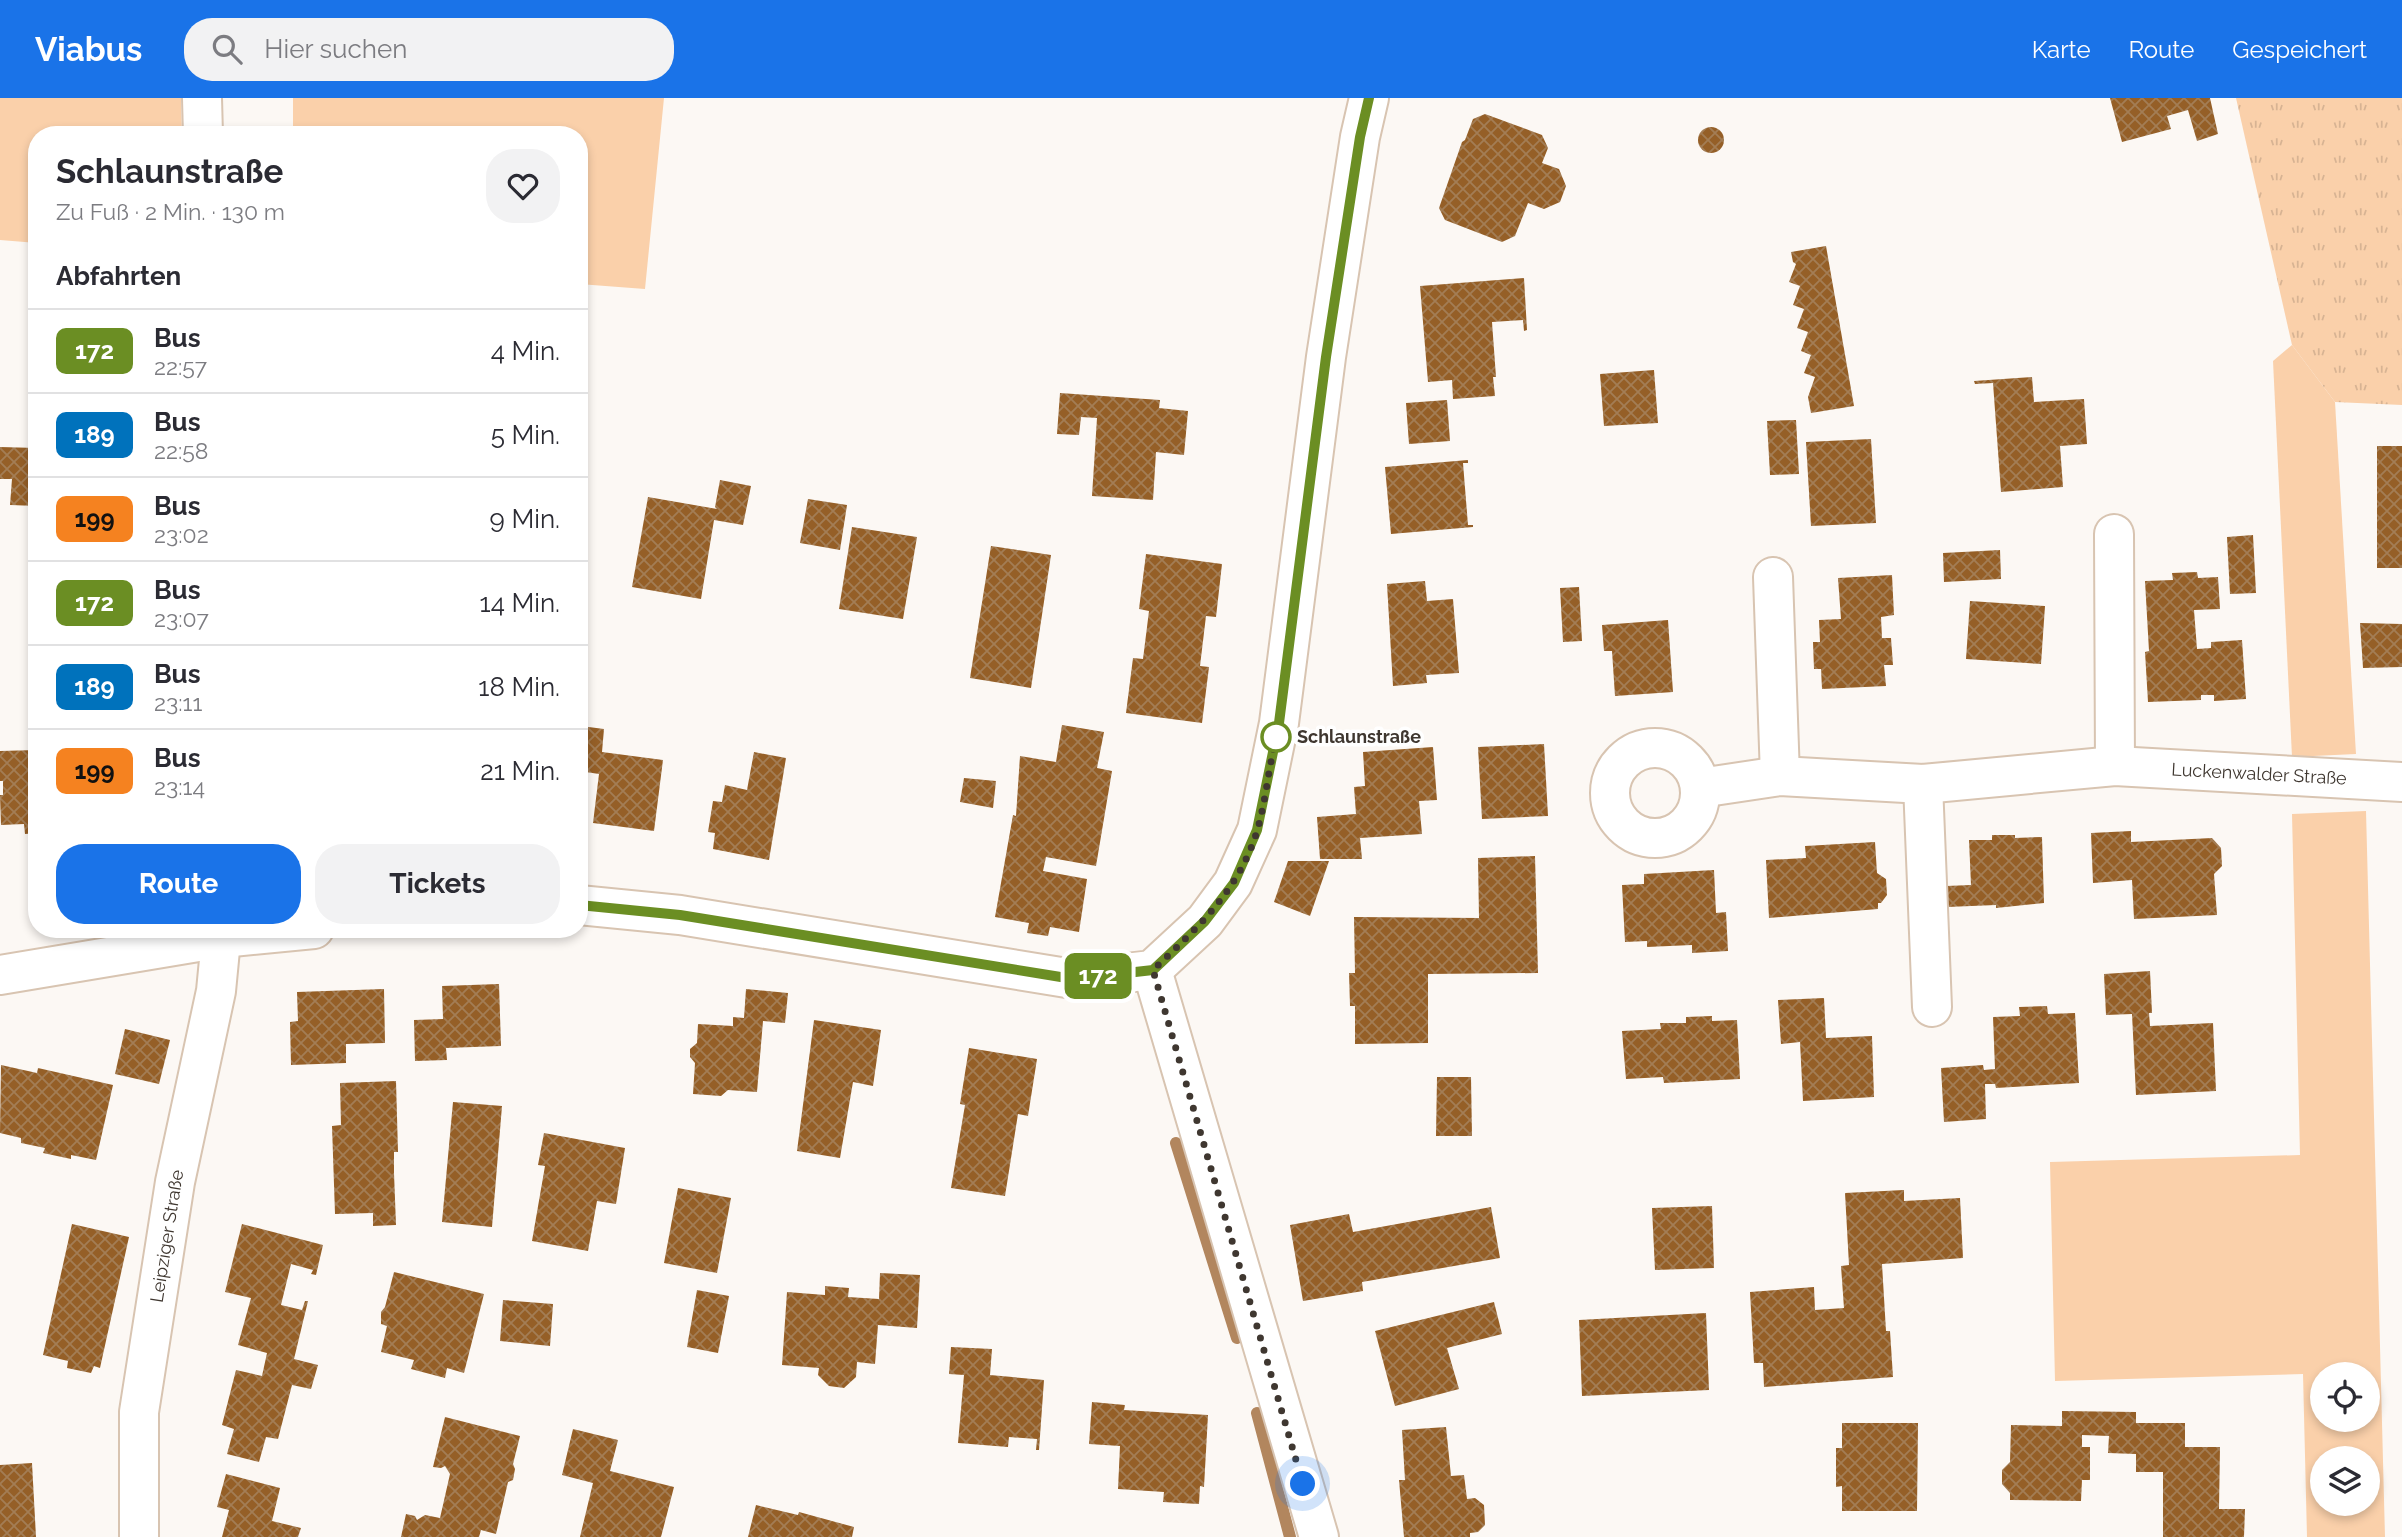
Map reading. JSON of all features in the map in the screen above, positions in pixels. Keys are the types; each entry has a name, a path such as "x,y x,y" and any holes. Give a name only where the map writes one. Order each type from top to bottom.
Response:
{"street":[{"path":"202,98 203,126"},
{"path":"588,906 680,915 1073,979 1153,970 1205,921 1234,883 1257,830 1279,723 1326,357 1360,137 1369,98"},
{"path":"2114,534 2115,766"},
{"path":"1773,578 1780,776"},
{"name":"Luckenwalder Straße","path":"1700,788 1780,776 1923,784 2115,766 2402,782"},
{"path":"1923,784 1932,1007"},
{"path":"0,975 200,938"},
{"name":"Leipziger Straße","path":"139,1537 139,1412 175,1182 216,991 222,938"},
{"path":"1153,970 1319,1537"}],"green space":[{"path":"0,98 181,98 182,126 28,126 28,242 0,240"},
{"path":"293,98 664,98 645,289 588,285 588,126 293,126"},
{"path":"2236,98 2402,98 2402,405 2335,402 2292,345"},
{"path":"2292,345 2335,402 2356,754 2292,757 2273,361"},
{"path":"2366,811 2385,1537 2307,1537 2303,1374 2055,1381 2050,1162 2300,1155 2292,814"}],"building":[{"path":"2110,98 2210,98 2218,134 2197,141 2188,110 2167,116 2171,129 2122,142"},
{"path":"1485,114 1542,135 1548,148 1542,163 1559,169 1566,186 1560,202 1544,209 1528,203 1515,236 1502,242 1445,220 1439,208 1473,119"},
{"path":"1711,127 1720,131 1724,140 1720,149 1711,153 1702,149 1698,140 1702,131"},
{"path":"1826,246 1854,406 1811,413 1808,397 1815,377 1804,373 1811,355 1801,351 1808,332 1797,328 1804,309 1793,305 1800,286 1789,282 1796,264 1791,252"},
{"path":"1524,278 1527,330 1524,331 1523,320 1492,322 1495,396 1453,399 1452,380 1428,382 1420,286"},
{"path":"1654,370 1658,423 1604,426 1600,374"},
{"path":"2032,377 2034,402 2084,399 2087,444 2060,446 2063,487 2001,492 1993,383 1975,384 1974,381"},
{"path":"1060,393 1160,400 1159,408 1188,411 1184,455 1156,452 1153,500 1092,496 1097,418 1081,417 1079,435 1057,434"},
{"path":"1447,400 1450,441 1409,444 1406,403"},
{"path":"1796,420 1799,474 1770,475 1767,421"},
{"path":"1871,439 1876,523 1811,526 1806,442"},
{"path":"2377,446 2402,446 2402,568 2377,568"},
{"path":"0,447 28,448 28,506 10,505 12,479 0,479"},
{"path":"1468,460 1468,463 1463,463 1468,525 1473,527 1391,534 1385,467"},
{"path":"720,480 751,486 743,525 714,520 701,599 632,587 648,497 717,509 715,507"},
{"path":"808,499 847,505 840,550 800,543"},
{"path":"852,527 917,537 903,619 839,609"},
{"path":"2253,535 2256,593 2230,594 2227,537"},
{"path":"991,546 1051,555 1031,688 970,678"},
{"path":"2000,550 2001,579 1944,582 1943,553"},
{"path":"1146,554 1222,564 1216,617 1206,616 1200,666 1209,667 1202,723 1126,713 1133,658 1143,659 1149,611 1139,609"},
{"path":"2197,572 2198,578 2218,577 2220,609 2194,610 2197,649 2211,648 2211,642 2242,640 2246,699 2214,701 2214,695 2201,695 2201,700 2148,702 2145,652 2149,651 2145,581 2173,580 2172,573"},
{"path":"1892,575 1894,615 1881,617 1882,638 1891,638 1893,665 1884,665 1886,686 1822,689 1821,669 1814,669 1813,642 1820,642 1819,620 1841,619 1838,578"},
{"path":"1425,581 1427,601 1453,599 1459,673 1426,675 1427,683 1393,686 1387,584"},
{"path":"1579,587 1582,641 1563,642 1560,588"},
{"path":"1970,601 2045,606 2041,664 1966,659"},
{"path":"1668,620 1673,692 1615,696 1612,651 1604,651 1602,625"},
{"path":"2360,623 2402,624 2402,667 2363,668"},
{"path":"1062,725 1104,732 1097,768 1112,771 1096,866 1046,857 1043,871 1087,879 1079,932 1050,927 1048,936 1027,933 1029,923 995,917 1013,815 1016,816 1020,756 1056,762"},
{"path":"588,727 604,729 602,752 663,760 654,831 593,823 599,774 588,772"},
{"path":"1544,744 1548,816 1482,819 1478,747"},
{"path":"1433,747 1437,800 1419,801 1422,834 1360,838 1362,859 1320,859 1317,817 1356,814 1354,787 1365,786 1363,752"},
{"path":"28,750 28,834 25,834 24,824 1,825 0,795 3,795 3,781 0,781 0,751"},
{"path":"754,752 786,758 769,860 713,849 715,833 708,832 713,801 722,802 725,785 747,790"},
{"path":"964,778 996,781 993,808 960,802"},
{"path":"2131,831 2131,842 2212,838 2221,848 2222,866 2214,874 2217,915 2134,919 2132,880 2093,883 2091,833"},
{"path":"1992,835 2042,837 2044,903 1996,908 1996,905 1947,907 1946,886 1971,885 1969,840 1992,840"},
{"path":"1875,842 1877,873 1886,879 1887,895 1878,903 1878,909 1769,918 1766,860 1806,858 1805,846"},
{"path":"1535,856 1538,973 1428,974 1428,1043 1355,1044 1355,1006 1350,1006 1349,973 1355,973 1354,917 1479,918 1478,858"},
{"path":"1288,861 1329,861 1310,916 1274,902"},
{"path":"1714,870 1716,913 1726,912 1728,951 1692,953 1692,945 1647,947 1647,941 1625,942 1622,885 1644,884 1644,874"},
{"path":"2150,971 2150,1026 2213,1023 2216,1091 2136,1095 2132,1014 2106,1015 2104,974"},
{"path":"499,984 501,1046 446,1048 447,1060 415,1061 414,1020 443,1019 442,986"},
{"path":"384,989 385,1043 346,1044 346,1063 291,1065 290,1022 298,1021 297,992"},
{"path":"746,989 788,993 785,1023 763,1021 757,1092 728,1090 721,1096 693,1094 695,1063 690,1057 690,1049 697,1043 698,1024 733,1026 733,1017 744,1018"},
{"path":"1824,998 1826,1038 1872,1036 1874,1097 1803,1101 1800,1042 1781,1044 1778,1000"},
{"path":"2047,1006 2048,1014 2075,1013 2079,1083 1996,1088 1995,1084 1985,1084 1986,1119 1944,1122 1941,1068 1983,1065 1984,1070 1995,1069 1993,1017 2020,1016 2019,1007"},
{"path":"1712,1016 1712,1021 1737,1020 1740,1079 1664,1083 1663,1077 1626,1079 1622,1031 1661,1029 1660,1023 1686,1023 1686,1017"},
{"path":"814,1020 881,1030 873,1086 853,1082 840,1158 797,1151"},
{"path":"125,1029 170,1040 159,1084 115,1074"},
{"path":"969,1048 1037,1059 1028,1116 1018,1114 1005,1196 951,1188 965,1105 960,1104"},
{"path":"1,1065 37,1073 38,1068 113,1085 96,1160 71,1155 71,1159 43,1153 45,1148 21,1143 21,1138 0,1133"},
{"path":"1437,1077 1471,1077 1472,1136 1436,1136"},
{"path":"396,1081 396,1225 373,1226 373,1213 335,1214 332,1126 341,1125 340,1083"},
{"path":"453,1102 502,1106 492,1227 442,1222"},
{"path":"544,1133 625,1148 616,1204 597,1201 588,1251 532,1241 545,1166 538,1165"},
{"path":"678,1188 731,1198 717,1273 664,1263"},
{"path":"1904,1190 1904,1201 1960,1198 1963,1258 1882,1264 1886,1331 1890,1331 1893,1377 1764,1387 1763,1363 1754,1363 1750,1292 1814,1287 1815,1310 1844,1308 1841,1266 1849,1265 1845,1193"},
{"path":"1712,1206 1714,1268 1655,1270 1652,1208"},
{"path":"1491,1207 1500,1258 1362,1282 1363,1291 1303,1301 1290,1225 1349,1214 1353,1232"},
{"path":"72,1224 129,1237 100,1368 94,1366 91,1373 67,1368 68,1361 43,1355"},
{"path":"242,1224 323,1245 316,1275 311,1274 313,1270 291,1264 281,1305 302,1310 305,1301 308,1301 294,1359 318,1365 311,1389 292,1385 278,1439 266,1437 259,1462 227,1454 234,1429 222,1425 236,1370 262,1376 267,1353 238,1345 251,1298 225,1292"},
{"path":"394,1272 484,1294 464,1373 447,1368 445,1378 411,1369 414,1360 381,1352 387,1326 381,1324 381,1312 385,1307"},
{"path":"880,1273 920,1275 917,1328 878,1325 875,1364 857,1362 856,1377 844,1388 829,1386 818,1375 819,1368 782,1365 787,1292 825,1295 825,1286 849,1288 848,1297 879,1299"},
{"path":"697,1290 729,1296 718,1353 687,1347"},
{"path":"503,1300 553,1304 550,1346 500,1341"},
{"path":"1494,1302 1502,1334 1447,1348 1459,1389 1395,1406 1375,1331"},
{"path":"1706,1313 1709,1390 1582,1396 1579,1320"},
{"path":"951,1347 992,1349 990,1375 1044,1380 1039,1450 1036,1450 1037,1439 1009,1437 1008,1447 958,1443 964,1375 949,1374"},
{"path":"1092,1402 1125,1405 1124,1410 1208,1415 1204,1487 1200,1486 1199,1504 1163,1502 1164,1492 1118,1489 1120,1446 1089,1444"},
{"path":"2062,1411 2136,1412 2136,1423 2185,1423 2185,1447 2220,1447 2219,1509 2245,1509 2244,1537 2163,1537 2163,1472 2136,1472 2136,1454 2108,1453 2109,1436 2082,1435 2082,1447 2090,1447 2090,1480 2082,1480 2081,1501 2010,1500 2010,1493 2002,1484 2002,1470 2010,1462 2011,1425 2062,1426"},
{"path":"445,1417 520,1436 513,1464 513,1480 508,1482 496,1534 481,1530 479,1537 401,1537 406,1514 415,1516 417,1520 425,1515 440,1518 450,1474 445,1466 433,1467"},
{"path":"1842,1423 1918,1423 1917,1511 1842,1511 1842,1486 1836,1487 1836,1448 1842,1448"},
{"path":"1446,1427 1451,1476 1464,1475 1467,1499 1475,1498 1484,1505 1485,1525 1478,1532 1470,1533 1470,1537 1404,1537 1399,1480 1405,1480 1402,1430"},
{"path":"573,1429 618,1440 610,1471 674,1487 661,1537 580,1537 593,1483 562,1475"},
{"path":"32,1463 36,1537 0,1537 0,1465"},
{"path":"226,1474 280,1488 272,1521 301,1528 298,1537 222,1537 229,1510 217,1507"},
{"path":"756,1505 798,1515 799,1512 854,1527 852,1537 748,1537"}],"waterway":[{"path":"1176,1143 1237,1338"},
{"path":"1257,1413 1290,1537"}],"bus line":[{"name":"172","path":"588,906 680,915 1073,979 1153,970 1205,921 1234,883 1257,830 1279,723 1326,357 1360,137 1369,98"}],"place":[{"name":"Schlaunstraße","path":"1276,737"}],"route":[{"path":"1276,737 1257,830 1234,883 1205,921 1153,970 1303,1484"}]}
